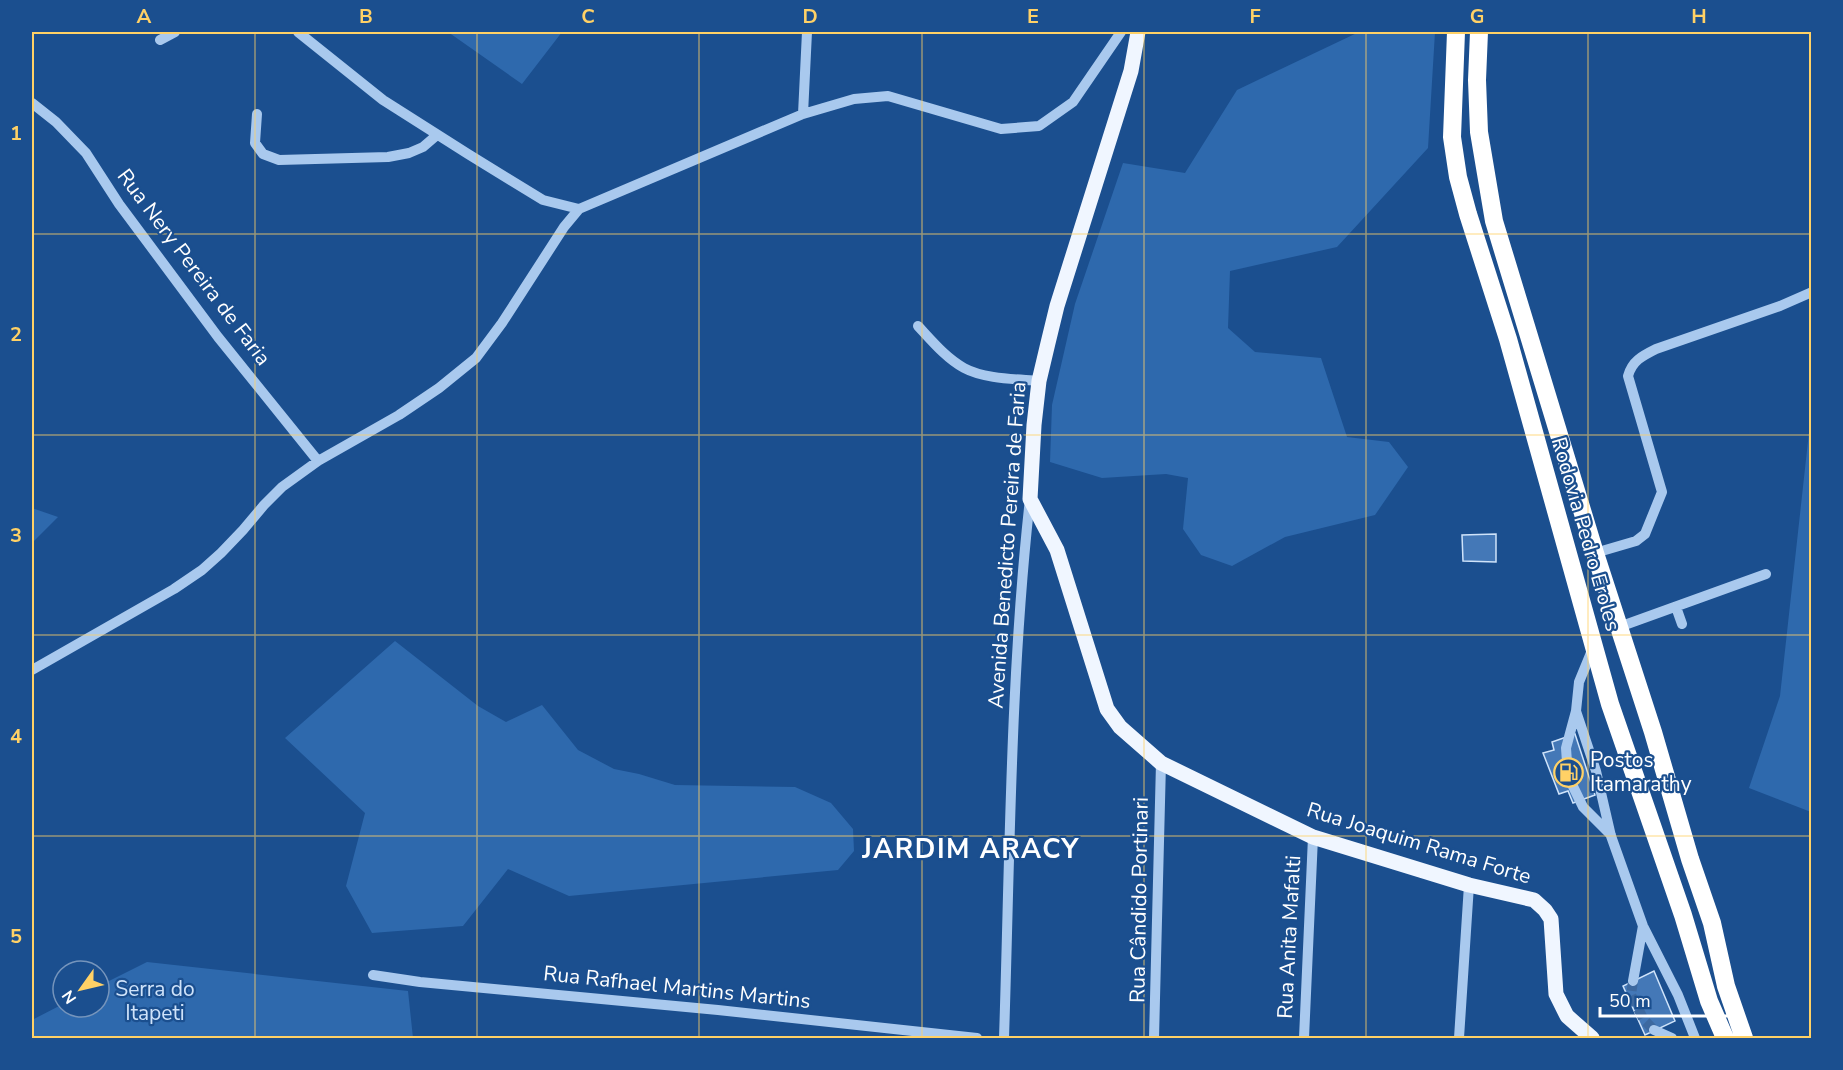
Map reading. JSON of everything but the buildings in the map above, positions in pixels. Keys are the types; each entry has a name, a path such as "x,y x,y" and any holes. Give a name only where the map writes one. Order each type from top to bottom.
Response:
{"highway":[{"name":"Rodovia Pedro Eroles","path":"1456,32 1452,137 1458,177 1508,339 1610,704 1683,915 1709,1001 1725,1038"},
{"name":"Rodovia Pedro Eroles","path":"1479,32 1477,80 1479,132 1494,221 1595,553 1653,732 1690,859 1712,923 1726,986 1744,1038"},
{"path":"1626,749 1632,754 1648,753 1655,739 1653,732"}],"main road":[{"name":"Avenida Benedicto Pereira de Faria","path":"1030,498 1039,381 1058,306 1131,71 1138,32"},
{"name":"Rua Joaquim Rama Forte","path":"1030,498 1057,550 1107,710 1120,727 1161,763 1313,837 1469,885 1534,900 1551,919 1556,994 1568,1016 1592,1038"}],"street":[{"path":"160,40 175,32"},
{"path":"298,32 383,100 437,135 543,200 579,209"},
{"path":"803,114 807,32"},
{"path":"32,670 174,589 202,570 229,545 276,493 318,461 399,415 476,358 502,323 564,227 579,209 803,114 854,99 888,96 1001,129 1039,126 1072,102 1120,32"},
{"name":"Rua Nery Pereira de Faria","path":"32,103 56,122 86,153 119,204 218,337 318,461"},
{"path":"257,114 255,143 263,154 279,160 388,157 409,153 423,147 437,135"},
{"path":"1595,553 1636,541 1645,534 1662,492 1628,376 1630,367 1639,357 1656,349 1780,306 1812,292"},
{"path":"918,326 948,357 964,368 979,374 1039,381"},
{"name":"Avenida Benedicto Pereira de Faria","path":"1004,1038 1012,763 1023,559 1030,498"},
{"path":"1619,627 1766,574"},
{"path":"1676,607 1682,624"},
{"path":"1594,645 1579,682 1576,711 1566,748 1568,776 1583,807 1611,836"},
{"path":"1576,711 1596,771 1611,836 1643,926 1678,995 1695,1038"},
{"name":"Rua Cândido Portinari","path":"1154,1038 1161,763"},
{"name":"Rua Anita Mafalti","path":"1304,1038 1313,837"},
{"path":"1459,1038 1469,885"},
{"path":"1633,981 1643,926"},
{"name":"Rua Rafhael Martins Martins","path":"373,975 420,982 718,1010 977,1038"},
{"path":"1654,1030 1672,1038"}],"green space":[{"path":"448,32 562,32 522,84"},
{"path":"1359,32 1435,32 1428,148 1337,247 1230,271 1228,328 1255,352 1321,358 1347,437 1389,442 1408,467 1375,515 1285,537 1232,566 1201,555 1183,529 1188,478 1166,474 1102,478 1050,462 1052,405 1075,304 1123,163 1185,173 1237,90"},
{"path":"1811,414 1812,812 1749,788 1780,696"},
{"path":"32,508 58,517 32,543"},
{"path":"395,641 478,706 506,722 542,705 578,750 614,769 675,785 795,787 831,803 853,829 854,851 838,870 569,896 508,869 463,926 372,933 346,886 365,813 285,738"},
{"name":"Serra do Itapeti","path":"147,962 408,991 413,1038 32,1038 32,1020 51,1010 51,1019 111,1019 111,980"}],"tunnel":[{"path":"1633,981 1631,995 1644,1020 1654,1030"}],"place":[{"name":"Postos Itamarathy","path":"1569,772"}],"district":[{"name":"JARDIM ARACY","path":"971,849"}]}
